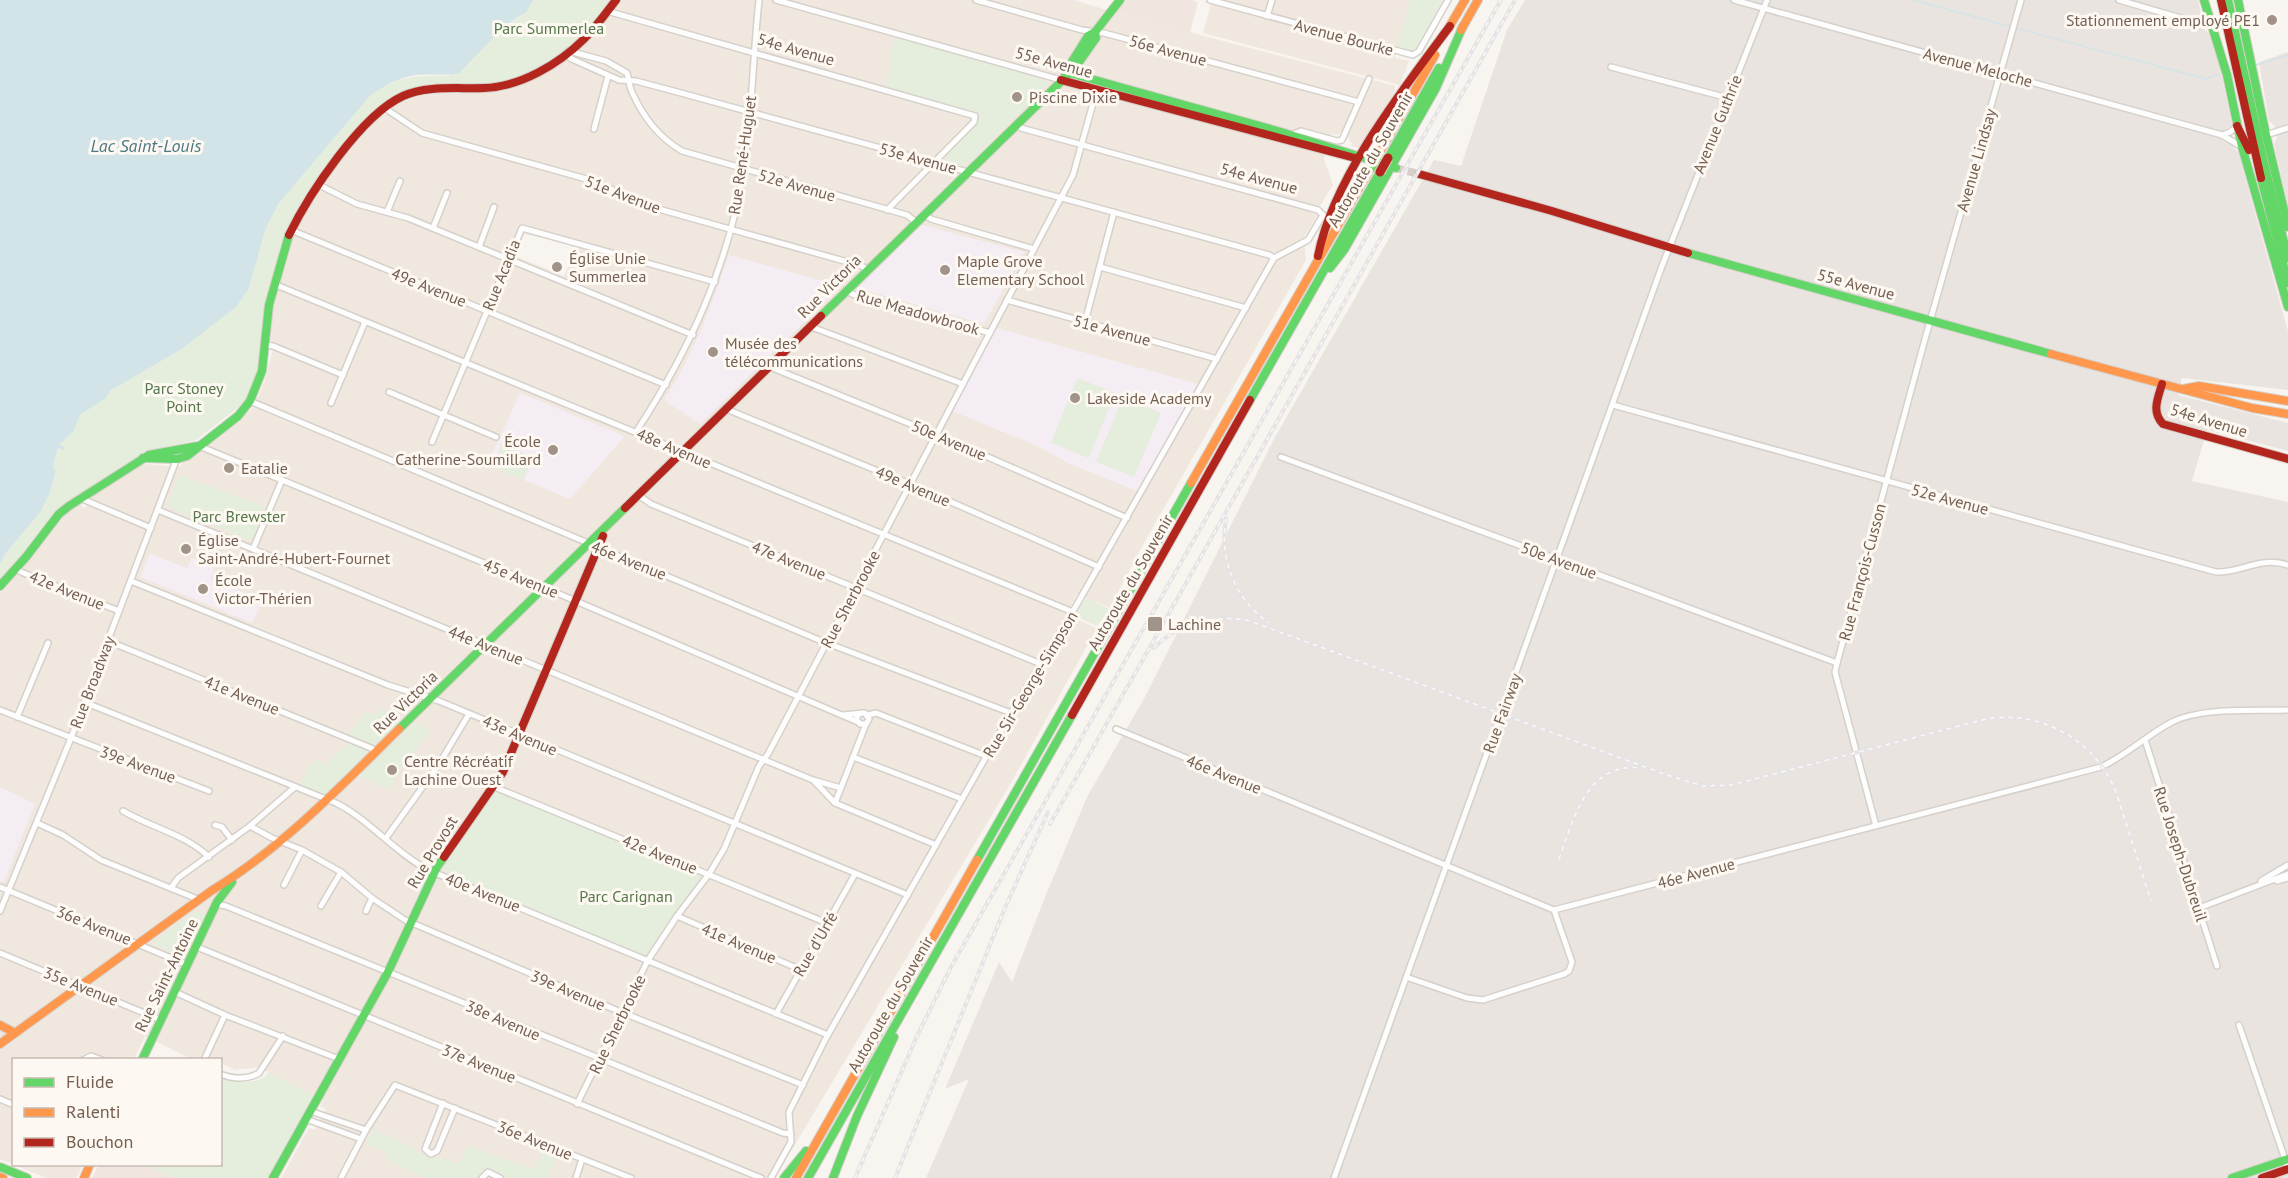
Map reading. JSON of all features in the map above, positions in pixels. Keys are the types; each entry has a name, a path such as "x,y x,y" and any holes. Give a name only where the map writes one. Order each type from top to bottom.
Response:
{"main road":[{"path":"0,586 59,514 80,498 143,458 187,456 238,416 250,401 259,380 266,345 268,310 282,253 291,230 337,157 385,106 396,98 411,93 489,88 540,72 590,34 616,0"},
{"name":"Rue Victoria","path":"0,1044 236,876 327,799 1065,75 1088,36 1095,32 1120,0"},
{"name":"Autoroute du Souvenir","path":"796,1178 1465,0"},
{"name":"Autoroute du Souvenir","path":"811,1178 831,1137 1380,172 1392,164 1478,0"},
{"path":"2204,0 2227,75 2242,147 2288,307"},
{"path":"2221,0 2262,183 2288,283"},
{"path":"2228,0 2264,163 2288,258"},
{"path":"2238,0 2266,135 2287,221"},
{"path":"1318,261 1321,240 1342,189 1359,158 1416,72 1450,26"},
{"name":"55e Avenue","path":"1065,75 1345,157 1392,164"},
{"name":"55e Avenue","path":"1098,86 1291,135 1347,152 1359,158"},
{"path":"2237,126 2245,139 2262,183"},
{"path":"1317,283 1344,250 1392,164"},
{"name":"55e Avenue","path":"1419,174 1552,211 1669,248 2162,384 2252,408 2288,414"},
{"name":"54e Avenue","path":"2162,384 2155,412 2161,423 2288,459"},
{"path":"2181,389 2199,386 2288,400"},
{"name":"Rue Victoria","path":"588,543 603,536 618,515"},
{"name":"Rue Provost","path":"273,1178 388,972 434,872 503,772 603,536"},
{"name":"Rue Victoria","path":"213,904 236,876"},
{"path":"200,900 213,904 219,888"},
{"name":"Rue Saint-Antoine","path":"143,1058 210,917 213,904"},
{"path":"833,1178 857,1116 885,1059 906,1006"},
{"path":"0,1025 15,1033"},
{"path":"784,1178 824,1128"},
{"path":"2232,1178 2287,1164"},
{"path":"2262,1178 2287,1164"},
{"path":"0,1167 27,1178"}],"street":[{"name":"Rue René-Huguet","path":"636,432 666,385 693,335 715,282 731,229 743,170 759,0"},
{"name":"55e Avenue","path":"776,0 1065,75"},
{"name":"56e Avenue","path":"976,0 1359,102"},
{"name":"Avenue Bourke","path":"1210,0 1413,56 1419,51 1448,0"},
{"path":"1267,16 1272,0"},
{"name":"Avenue Meloche","path":"1734,0 2222,135 2242,147"},
{"name":"Avenue Guthrie","path":"1669,248 1767,0"},
{"name":"Avenue Lindsay","path":"1931,320 2021,0"},
{"path":"2119,0 2191,21 2212,24"},
{"name":"54e Avenue","path":"608,11 969,114 976,118 933,162"},
{"path":"569,51 570,58 608,76 629,81"},
{"name":"53e Avenue","path":"569,51 616,66 627,73 629,81 636,81 933,162 1274,258"},
{"path":"1611,67 1728,98"},
{"path":"594,129 608,76"},
{"path":"1359,102 1369,79"},
{"name":"52e Avenue","path":"629,81 633,94 650,122 666,141 689,154 908,216 916,222"},
{"name":"Rue Sherbrooke","path":"577,1104 648,960 677,916 709,874 736,824 759,766 827,643 1073,175 1098,86"},
{"name":"55e Avenue","path":"1291,135 1301,131 1341,141 1359,102"},
{"name":"51e Avenue","path":"385,106 422,134 590,180 643,204 862,266 867,270"},
{"name":"54e Avenue","path":"1016,124 1021,128 1321,211 1322,217 1310,239 1274,258"},
{"path":"2222,135 2237,126"},
{"path":"2266,135 2288,128"},
{"path":"887,210 933,162"},
{"path":"387,212 400,181"},
{"path":"319,185 357,204 433,228 693,335"},
{"path":"433,228 447,193"},
{"path":"478,247 494,207"},
{"path":"1085,322 1114,212"},
{"path":"924,214 931,219 1034,249"},
{"name":"Rue Acadia","path":"432,442 522,228 715,282"},
{"name":"49e Avenue","path":"291,230 666,385"},
{"name":"Rue Fairway","path":"1334,1178 1669,248"},
{"name":"Rue Sir-George-Simpson","path":"771,1178 790,1145 789,1112 828,1035 986,756 1099,567 1274,258"},
{"path":"1100,267 1246,308"},
{"name":"48e Avenue","path":"274,284 1073,612"},
{"name":"Rue Meadowbrook","path":"846,290 852,294 990,333"},
{"name":"51e Avenue","path":"1007,300 1217,359"},
{"name":"Rue François-Cusson","path":"1876,826 1835,672 1931,320"},
{"path":"331,403 365,322"},
{"path":"809,326 963,384"},
{"path":"266,345 343,375"},
{"name":"50e Avenue","path":"770,365 936,434 1127,518"},
{"path":"389,392 496,437"},
{"name":"46e Avenue","path":"250,401 827,643 1011,713"},
{"name":"52e Avenue","path":"1613,405 2216,572 2226,572 2264,561 2288,565"},
{"name":"49e Avenue","path":"727,407 731,411 910,484 1099,567"},
{"name":"45e Avenue","path":"198,446 576,601 858,722"},
{"name":"Rue Broadway","path":"0,911 70,739 178,455"},
{"name":"50e Avenue","path":"1281,457 1837,663"},
{"path":"253,549 282,480"},
{"name":"47e Avenue","path":"638,495 651,504 1041,664"},
{"path":"80,498 151,528"},
{"name":"44e Avenue","path":"158,510 813,780 841,788"},
{"name":"42e Avenue","path":"16,568 119,611"},
{"name":"43e Avenue","path":"131,580 388,686 430,698 908,895"},
{"name":"41e Avenue","path":"108,640 360,743 376,752"},
{"path":"17,717 48,643"},
{"name":"40e Avenue","path":"84,702 327,799 358,815 413,861 434,872 828,1035"},
{"name":"46e Avenue","path":"1116,729 1554,910 2101,767 2120,758 2171,722 2193,713 2288,710"},
{"name":"39e Avenue","path":"1,713 17,717 209,791"},
{"path":"861,713 858,716 858,722 866,724"},
{"path":"842,715 876,713 986,756"},
{"path":"386,838 439,764 469,714"},
{"path":"835,803 869,719 868,715"},
{"name":"Rue Joseph-Dubreuil","path":"2145,740 2217,966"},
{"path":"853,757 962,799"},
{"name":"44e Avenue","path":"813,780 835,803 936,845"},
{"name":"42e Avenue","path":"492,786 827,923"},
{"path":"171,888 178,878 250,826 295,787"},
{"path":"123,811 190,841 209,857"},
{"path":"37,823 63,835 101,860 200,900"},
{"path":"215,825 222,828 232,840"},
{"name":"39e Avenue","path":"250,826 302,850 341,872 372,898 410,923 622,1013 803,1085"},
{"path":"284,885 302,850"},
{"path":"2244,891 2288,865"},
{"path":"321,906 341,872"},
{"name":"Rue d'Urfé","path":"776,1014 855,874"},
{"path":"2199,908 2288,876"},
{"name":"36e Avenue","path":"0,887 188,965"},
{"path":"366,911 372,898"},
{"name":"38e Avenue","path":"213,904 226,906 600,1060 783,1133 791,1134"},
{"path":"1406,977 1467,999 1483,1000 1564,974 1572,967 1572,962 1554,910"},
{"name":"41e Avenue","path":"677,916 801,970"},
{"name":"37e Avenue","path":"196,947 761,1178"},
{"name":"35e Avenue","path":"0,953 162,1020"},
{"path":"175,992 225,1015 339,1059"},
{"path":"204,1058 225,1015"},
{"path":"2239,1025 2287,1164"},
{"path":"222,1075 232,1078 255,1076 260,1073 283,1036"},
{"name":"36e Avenue","path":"341,1178 366,1130 395,1084 631,1178"},
{"path":"443,1103 425,1149 431,1154 437,1151 455,1108"},
{"path":"308,1115 366,1130"},
{"path":"308,1115 361,1139"},
{"name":"36e Avenue","path":"576,1178 582,1159"},
{"path":"610,1178 612,1171"},
{"path":"482,1178 488,1172 500,1178"}],"shaded area":[{"path":"620,0 1074,0 1395,86 1394,95 1360,148 1351,146 1349,138 1341,133 1331,134 1324,159 1333,185 1304,237 1306,260 1140,550 1110,608 1077,594 1066,615 1097,628 1008,788 775,1178 281,1178 309,1128 315,1130 326,1109 320,1106 323,1101 259,1067 235,1070 222,1064 222,1058 189,1058 145,1036 134,1058 12,1058 12,1164 0,1159 0,592 14,576 24,569 23,566 67,512 79,503 84,508 94,500 88,497 144,464 179,467 198,446 211,443 254,407 265,380 273,350 272,311 296,226 326,186 338,161 380,116 385,115 394,104 405,98 493,91 536,78 582,48 609,18","holes":["524,234 577,246 564,276 515,256"]},
{"path":"1126,0 1192,0 1198,2 1190,33 1113,12"},
{"path":"1212,0 1410,0 1395,58 1409,61 1400,85 1203,33"},
{"path":"1525,0 2198,0 2205,30 2209,33 2220,68 2232,125 2224,130 2222,141 2229,143 2238,152 2288,331 2288,390 2182,378 2178,395 2288,423 2288,451 2207,430 2192,481 2288,502 2288,1178 926,1178 969,1079 945,1089 999,962 1012,982 1087,797 1145,697 1274,439 1434,160 1461,166 1507,30"},
{"path":"2288,52 2288,205 2274,144 2277,138 2274,125 2269,121 2259,62"},
{"name":"Maple Grove Elementary School","path":"922,225 1024,252 984,324 858,288"},
{"path":"729,255 841,286 700,424 664,400 681,372 703,326"},
{"name":"Lakeside Academy","path":"996,328 1198,384 1137,491 1070,464 1033,444 952,411"},
{"name":"École Catherine-Soumillard","path":"520,393 625,436 570,499 487,465"},
{"name":"École Victor-Thérien","path":"150,554 187,568 192,558 214,568 210,579 263,600 252,623 140,577"},
{"path":"0,787 35,804 4,882 0,881"},
{"path":"17,1166 82,1166 76,1178 46,1178"},
{"path":"98,1166 148,1166 179,1178 92,1178"}],"green space":[{"name":"Parc Stoney Point","path":"533,0 612,0 567,50 533,72 486,85 405,92 391,98 376,111 302,204 287,230 272,282 257,373 250,392 240,406 196,440 143,454 61,508 26,554 0,582 0,564 6,553 41,511 56,472 53,468 58,448 63,450 59,445 74,431 80,415 106,398 110,391 180,350 259,253 266,228 279,203 370,96 389,84 407,78 449,76 506,25 521,16"},
{"path":"1410,0 1443,0 1416,48 1412,51 1397,47"},
{"path":"896,37 992,63 1046,81 1048,84 966,166 948,162 945,155 983,116 886,87 893,60 889,59"},
{"path":"1077,378 1115,393 1089,458 1051,443"},
{"path":"1123,397 1161,413 1134,477 1096,462"},
{"path":"501,444 533,457 524,480 492,467"},
{"name":"Parc Brewster","path":"180,475 265,507 251,541 167,506"},
{"path":"1086,598 1110,609 1097,626 1075,616"},
{"path":"383,708 398,724 380,741 366,742 349,735 366,711 376,715"},
{"path":"415,721 430,730 388,789 359,776"},
{"path":"349,742 367,749 367,753 326,794 300,785 307,769 316,759 327,764"},
{"name":"Parc Carignan","path":"493,787 709,874 646,961 442,869"},
{"path":"200,910 205,919 186,957 183,958 155,945 156,940"},
{"path":"269,1072 313,1096 268,1178 175,1178 145,1166 222,1166 222,1077 253,1081"},
{"path":"374,1129 423,1153 459,1164 468,1145 533,1170 545,1149 558,1154 547,1178 506,1178 493,1170 486,1169 476,1178 426,1178 385,1159 385,1152 366,1143"}],"water":[{"name":"Lac Saint-Louis","path":"0,0 533,0 526,12 506,25 459,73 410,76 392,82 370,96 279,203 266,228 248,290 236,307 180,350 110,391 106,398 80,415 74,431 59,445 64,447 64,450 58,448 53,467 56,471 49,495 41,511 6,553 0,564"}],"waterway":[{"path":"1914,0 2008,26"},
{"path":"2019,29 2206,79 2219,74"},
{"path":"2256,65 2288,55"}],"tunnel":[{"path":"1396,168 1419,174"}],"railway":[{"path":"855,1178 918,1034 951,967 1501,0"},
{"path":"1050,824 1515,0"},
{"path":"1226,519 1225,549 1232,577 1247,603 1269,623"},
{"path":"1154,648 1175,632 1198,622 1224,619 1250,621 1664,774 1703,786 1731,785 1986,719 2006,717 2027,719 2046,724 2065,733 2096,759 2108,776 2117,795 2151,901"},
{"path":"1559,859 1577,811 1595,784 1607,774 1622,769 1641,768"},
{"path":"895,1178 1005,908 1048,812"}],"traffic: fast":[{"path":"1065,73 1088,36 1095,32 1120,0"},
{"path":"2204,0 2227,75 2242,147 2288,307"},
{"path":"2228,0 2264,163 2288,258"},
{"path":"2238,0 2288,227"},
{"path":"1330,268 1344,250 1436,88 1463,26"},
{"path":"821,316 1075,68 1096,38 1095,32"},
{"path":"1388,158 1439,68"},
{"path":"1066,72 1281,132 1396,168"},
{"path":"1370,169 1378,155"},
{"path":"1250,400 1380,172"},
{"path":"2261,178 2288,283"},
{"path":"143,458 177,459 187,456 238,416 250,401 262,371 269,305 289,235"},
{"path":"1688,253 2051,354"},
{"path":"0,586 59,514 69,506 149,455 198,446"},
{"path":"977,860 1191,483"},
{"path":"399,729 625,508"},
{"path":"808,1178 1072,715"},
{"path":"273,1178 388,972 437,867 444,857"},
{"path":"143,1058 217,902 232,882"},
{"path":"833,1178 857,1116 894,1037"},
{"path":"784,1178 806,1151"},
{"path":"2232,1178 2288,1159"},
{"path":"0,1167 27,1178"}],"traffic: slow":[{"path":"1448,29 1465,0"},
{"path":"1461,30 1478,0"},
{"path":"1378,155 1435,55"},
{"path":"1191,483 1370,169"},
{"path":"2051,354 2252,408 2288,414"},
{"path":"2183,389 2199,386 2288,401"},
{"path":"0,1044 262,856 310,816 399,729"},
{"path":"796,1178 977,860"},
{"path":"0,1025 15,1033"},
{"path":"84,1178 89,1166"}],"traffic: jam":[{"path":"289,235 309,199 338,157 370,120 387,106 403,96 422,90 498,87 525,79 551,65 574,48 593,30 616,0"},
{"path":"2221,0 2261,178"},
{"path":"1318,256 1326,226 1338,196 1354,166 1372,135 1450,26"},
{"path":"1061,80 1355,158"},
{"path":"2237,126 2249,150"},
{"path":"1380,172 1388,158"},
{"path":"1419,174 1552,211 1688,253"},
{"path":"625,508 821,316"},
{"path":"2162,384 2156,410 2163,424 2288,459"},
{"path":"1072,715 1250,400"},
{"path":"444,857 503,772 603,536"},
{"path":"2262,1178 2288,1169"}],"place":[{"name":"Stationnement employé PE1","path":"2272,20"},
{"name":"Piscine Dixie","path":"1017,97"},
{"name":"Église Unie Summerlea","path":"557,267"},
{"name":"Maple Grove Elementary School","path":"945,270"},
{"name":"Musée des télécommunications","path":"713,352"},
{"name":"Lakeside Academy","path":"1075,398"},
{"name":"École Catherine-Soumillard","path":"553,450"},
{"name":"Eatalie","path":"229,468"},
{"name":"Église Saint-André-Hubert-Fournet","path":"186,549"},
{"name":"École Victor-Thérien","path":"203,589"},
{"name":"Lachine","path":"1155,624"},
{"name":"Centre Récréatif Lachine Ouest","path":"392,770"}],"park label":[{"name":"Parc Summerlea","path":"549,28"}]}
